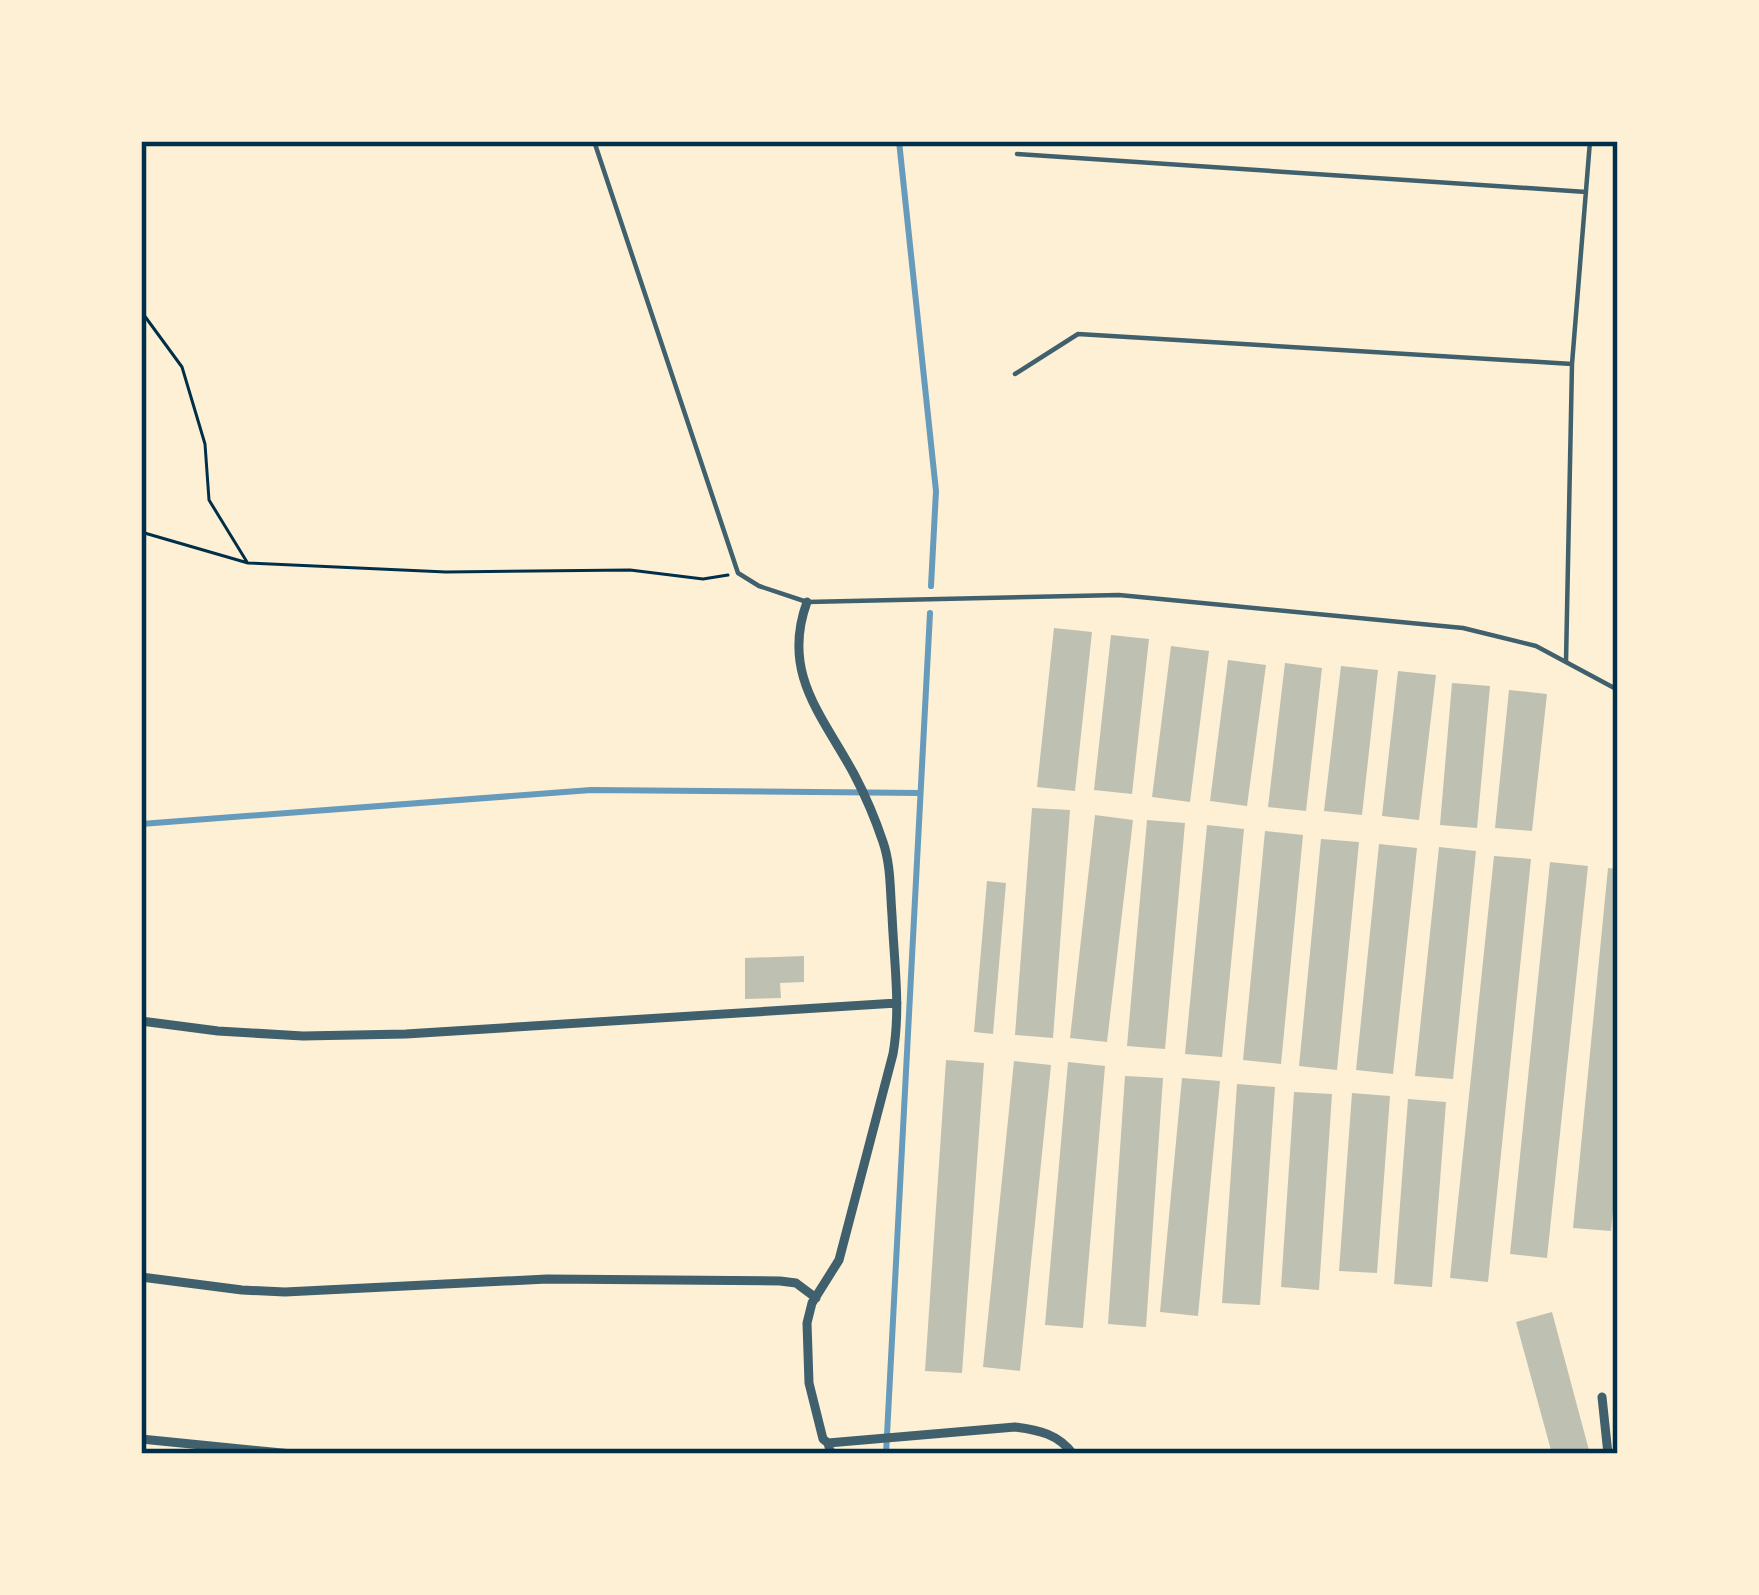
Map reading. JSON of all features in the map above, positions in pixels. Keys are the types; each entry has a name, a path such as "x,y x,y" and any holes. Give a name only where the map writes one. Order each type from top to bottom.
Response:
{"street":[{"path":"807,602 798,648 801,676 862,792 890,867 898,1027 838,1260 807,1323 809,1383 829,1449"},
{"path":"141,1021 303,1036 406,1034 897,1003"},
{"path":"141,1277 285,1292 547,1279 780,1281 796,1282 816,1298"},
{"path":"1602,1397 1607,1454"},
{"path":"820,1454 829,1449 1015,1427 1060,1439 1073,1454"},
{"path":"141,1439 292,1454"}],"lane":[{"path":"594,141 738,573 759,586 807,602 1118,596 1463,628 1537,646 1618,690"},
{"path":"1566,662 1571,364 1590,141"},
{"path":"1017,154 1586,191"},
{"path":"1015,374 1078,334 1571,364"}],"path":[{"path":"141,311 182,367 205,444 209,500 248,563"},
{"path":"141,532 248,563 446,572 630,570 703,579 738,573"}],"building":[{"path":"1054,628 1092,632 1075,791 1037,787"},
{"path":"1111,635 1149,639 1132,794 1094,790"},
{"path":"1171,646 1209,651 1190,802 1152,797"},
{"path":"1228,660 1266,665 1247,806 1210,801"},
{"path":"1285,663 1322,668 1306,811 1268,807"},
{"path":"1341,666 1378,670 1362,815 1324,811"},
{"path":"1398,671 1436,675 1419,820 1382,816"},
{"path":"1452,683 1490,686 1477,828 1440,825"},
{"path":"1509,690 1547,694 1532,831 1495,828"},
{"path":"1032,808 1070,810 1053,1038 1015,1035"},
{"path":"1095,815 1133,820 1107,1042 1070,1038"},
{"path":"1147,820 1185,823 1165,1049 1127,1046"},
{"path":"1207,825 1244,829 1222,1057 1185,1054"},
{"path":"1265,831 1303,835 1281,1064 1243,1060"},
{"path":"1321,839 1359,842 1337,1070 1299,1066"},
{"path":"1379,844 1417,848 1393,1074 1356,1070"},
{"path":"1439,847 1476,851 1453,1079 1415,1076"},
{"path":"1494,856 1531,859 1488,1282 1450,1278"},
{"path":"1550,862 1588,866 1547,1258 1510,1254"},
{"path":"1608,868 1618,869 1618,1159 1611,1231 1573,1228"},
{"path":"987,881 1006,883 993,1034 974,1032"},
{"path":"804,956 804,982 780,983 781,998 745,999 745,958"},
{"path":"946,1060 984,1063 962,1373 925,1371"},
{"path":"1014,1061 1051,1065 1020,1371 983,1367"},
{"path":"1068,1062 1105,1066 1083,1328 1045,1325"},
{"path":"1125,1076 1163,1078 1146,1327 1108,1324"},
{"path":"1182,1078 1220,1081 1198,1316 1160,1312"},
{"path":"1237,1084 1275,1087 1260,1305 1222,1303"},
{"path":"1294,1092 1332,1094 1319,1290 1281,1287"},
{"path":"1352,1093 1390,1096 1377,1273 1339,1271"},
{"path":"1408,1099 1446,1102 1432,1287 1394,1284"},
{"path":"1552,1312 1590,1454 1552,1454 1516,1322"}],"waterway":[{"path":"899,141 936,491 931,586"},
{"path":"886,1454 930,613"},
{"path":"141,824 591,790 920,793"}]}
